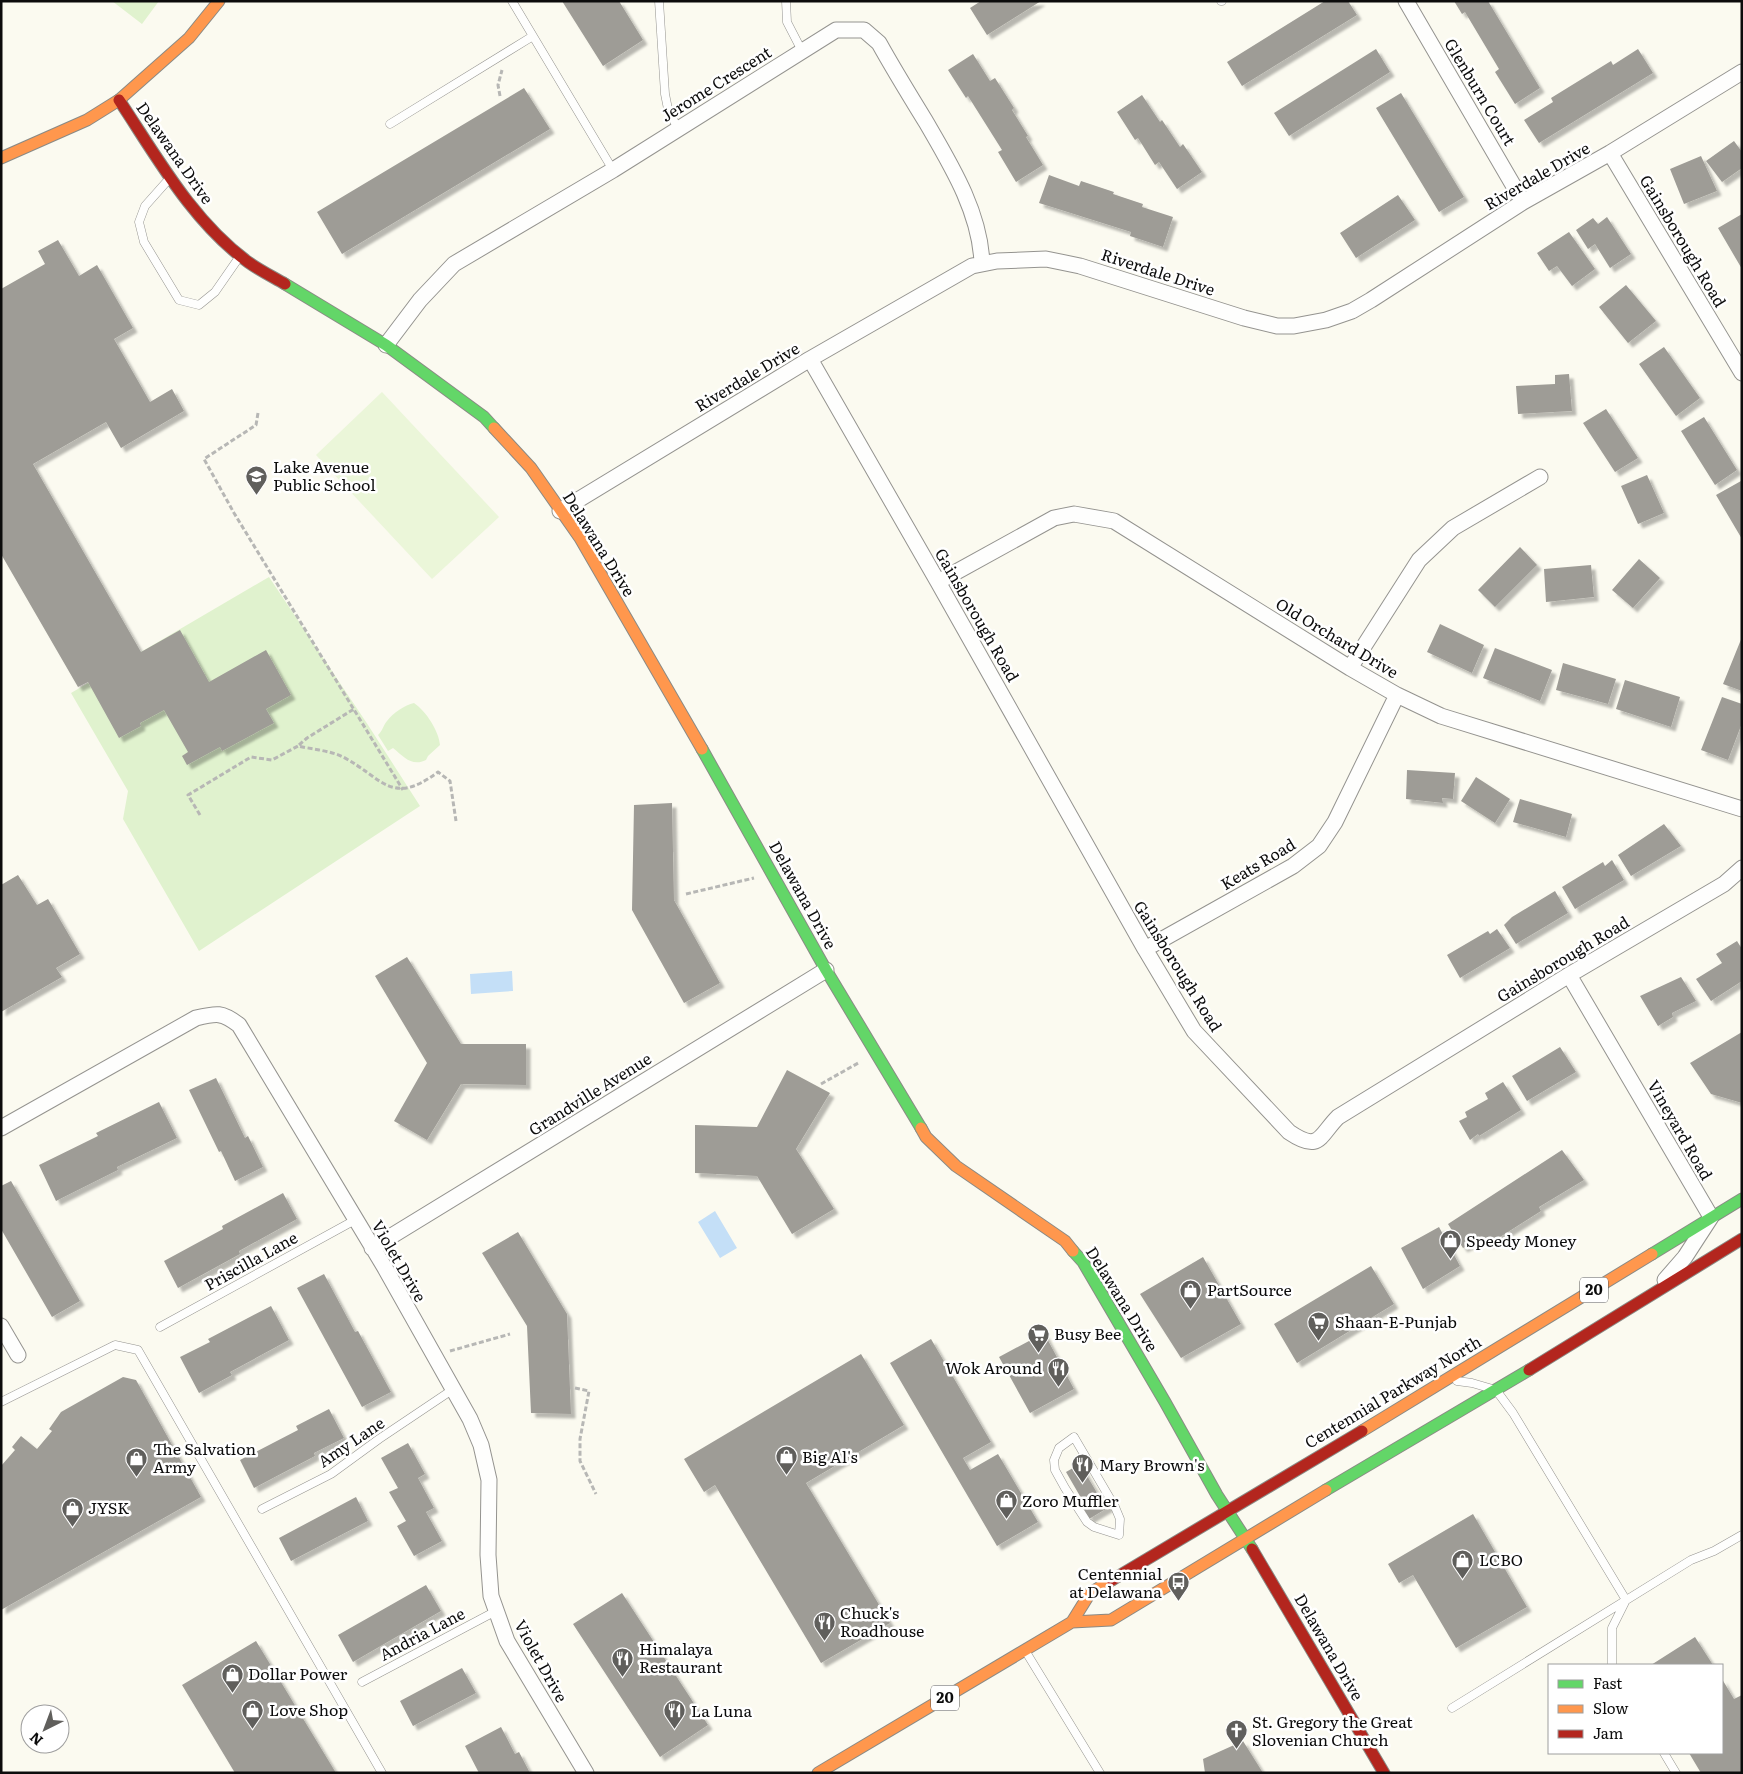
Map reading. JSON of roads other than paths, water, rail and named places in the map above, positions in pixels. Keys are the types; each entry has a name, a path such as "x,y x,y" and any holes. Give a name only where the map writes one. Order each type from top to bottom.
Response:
{"street":[{"path":"1,158 87,120 119,100 189,38 219,1"},
{"name":"Glenburn Court","path":"1406,1 1523,202"},
{"name":"Jerome Crescent","path":"386,345 420,300 454,264 613,170 836,30 864,30 879,43 958,177 977,232 982,251 982,263"},
{"name":"Riverdale Drive","path":"560,511 810,359 972,266 982,263 997,260 1046,259 1080,266 1244,318 1277,326 1294,326 1326,320 1371,300 1523,202 1610,153 1742,72"},
{"name":"Delawana Drive","path":"119,100 182,196 208,226 248,262 386,345 484,417 531,468 580,538 675,700 826,970 926,1137 956,1166 1065,1241 1083,1262 1217,1495 1246,1538 1384,1773"},
{"name":"Gainsborough Road","path":"1610,153 1742,373"},
{"name":"Gainsborough Road","path":"810,359 1145,949 1194,1031 1290,1132 1302,1141 1317,1141 1338,1117 1569,975 1724,884 1742,868"},
{"path":"1350,668 1419,560 1452,528 1540,477"},
{"name":"Old Orchard Drive","path":"938,582 1054,518 1074,514 1114,521 1397,696 1441,716 1742,810"},
{"name":"Keats Road","path":"1145,949 1293,866 1319,846 1335,822 1397,696"},
{"name":"Grandville Avenue","path":"372,1248 826,970"},
{"name":"Vineyard Road","path":"1569,975 1711,1217"},
{"name":"Violet Drive","path":"1,1128 196,1018 216,1013 228,1016 239,1025 372,1248 470,1419 486,1462 490,1501 488,1576 491,1596 508,1641 586,1773"},
{"name":"Centennial Parkway North","path":"818,1773 1072,1622 1090,1593 1446,1380 1742,1199"},
{"path":"1651,1296 1684,1257 1711,1217"},
{"name":"Centennial Parkway North","path":"1072,1622 1111,1620 1496,1390 1742,1239"},
{"path":"1,1326 18,1355"}],"lane":[{"path":"512,1 613,170"},
{"path":"659,1 665,94 668,109 678,129"},
{"path":"786,1 787,22 802,51"},
{"path":"390,124 533,36"},
{"path":"170,178 145,206 139,222 144,242 179,300 199,305 215,292 241,255"},
{"name":"Priscilla Lane","path":"160,1327 355,1220"},
{"path":"1,1402 115,1345 138,1350 382,1773"},
{"path":"1446,1380 1472,1383 1496,1390 1513,1413 1626,1600"},
{"name":"Amy Lane","path":"262,1510 331,1474 452,1390"},
{"path":"1074,1437 1115,1506 1120,1519 1119,1535 1094,1527 1087,1522 1064,1488 1055,1470 1054,1460 1059,1448 1074,1437"},
{"path":"1452,1708 1691,1560 1714,1551 1742,1535"},
{"path":"1612,1664 1612,1628 1626,1600"},
{"name":"Andria Lane","path":"362,1682 496,1611"},
{"path":"1025,1650 1100,1773"},
{"path":"1665,1754 1676,1773"}],"water":[{"path":"512,971 513,991 471,994 470,974"},
{"path":"715,1211 737,1248 720,1258 698,1222"}],"place":[{"name":"Lake Avenue Public School","path":"257,495"},
{"name":"Speedy Money","path":"1450,1260"},
{"name":"PartSource","path":"1191,1309"},
{"name":"Shaan-E-Punjab","path":"1319,1341"},
{"name":"Busy Bee","path":"1038,1353"},
{"name":"Wok Around","path":"1058,1387"},
{"name":"Big Al's","path":"786,1476"},
{"name":"The Salvation Army","path":"137,1477"},
{"name":"Mary Brown's","path":"1083,1484"},
{"name":"Zoro Muffler","path":"1006,1520"},
{"name":"JYSK","path":"72,1527"},
{"name":"LCBO","path":"1463,1579"},
{"name":"Centennial at Delawana","path":"1178,1602"},
{"name":"Chuck's Roadhouse","path":"824,1641"},
{"name":"Himalaya Restaurant","path":"623,1677"},
{"name":"Dollar Power","path":"232,1693"},
{"name":"Love Shop","path":"253,1729"},
{"name":"La Luna","path":"675,1730"},
{"name":"St. Gregory the Great Slovenian Church","path":"1236,1750"}]}
